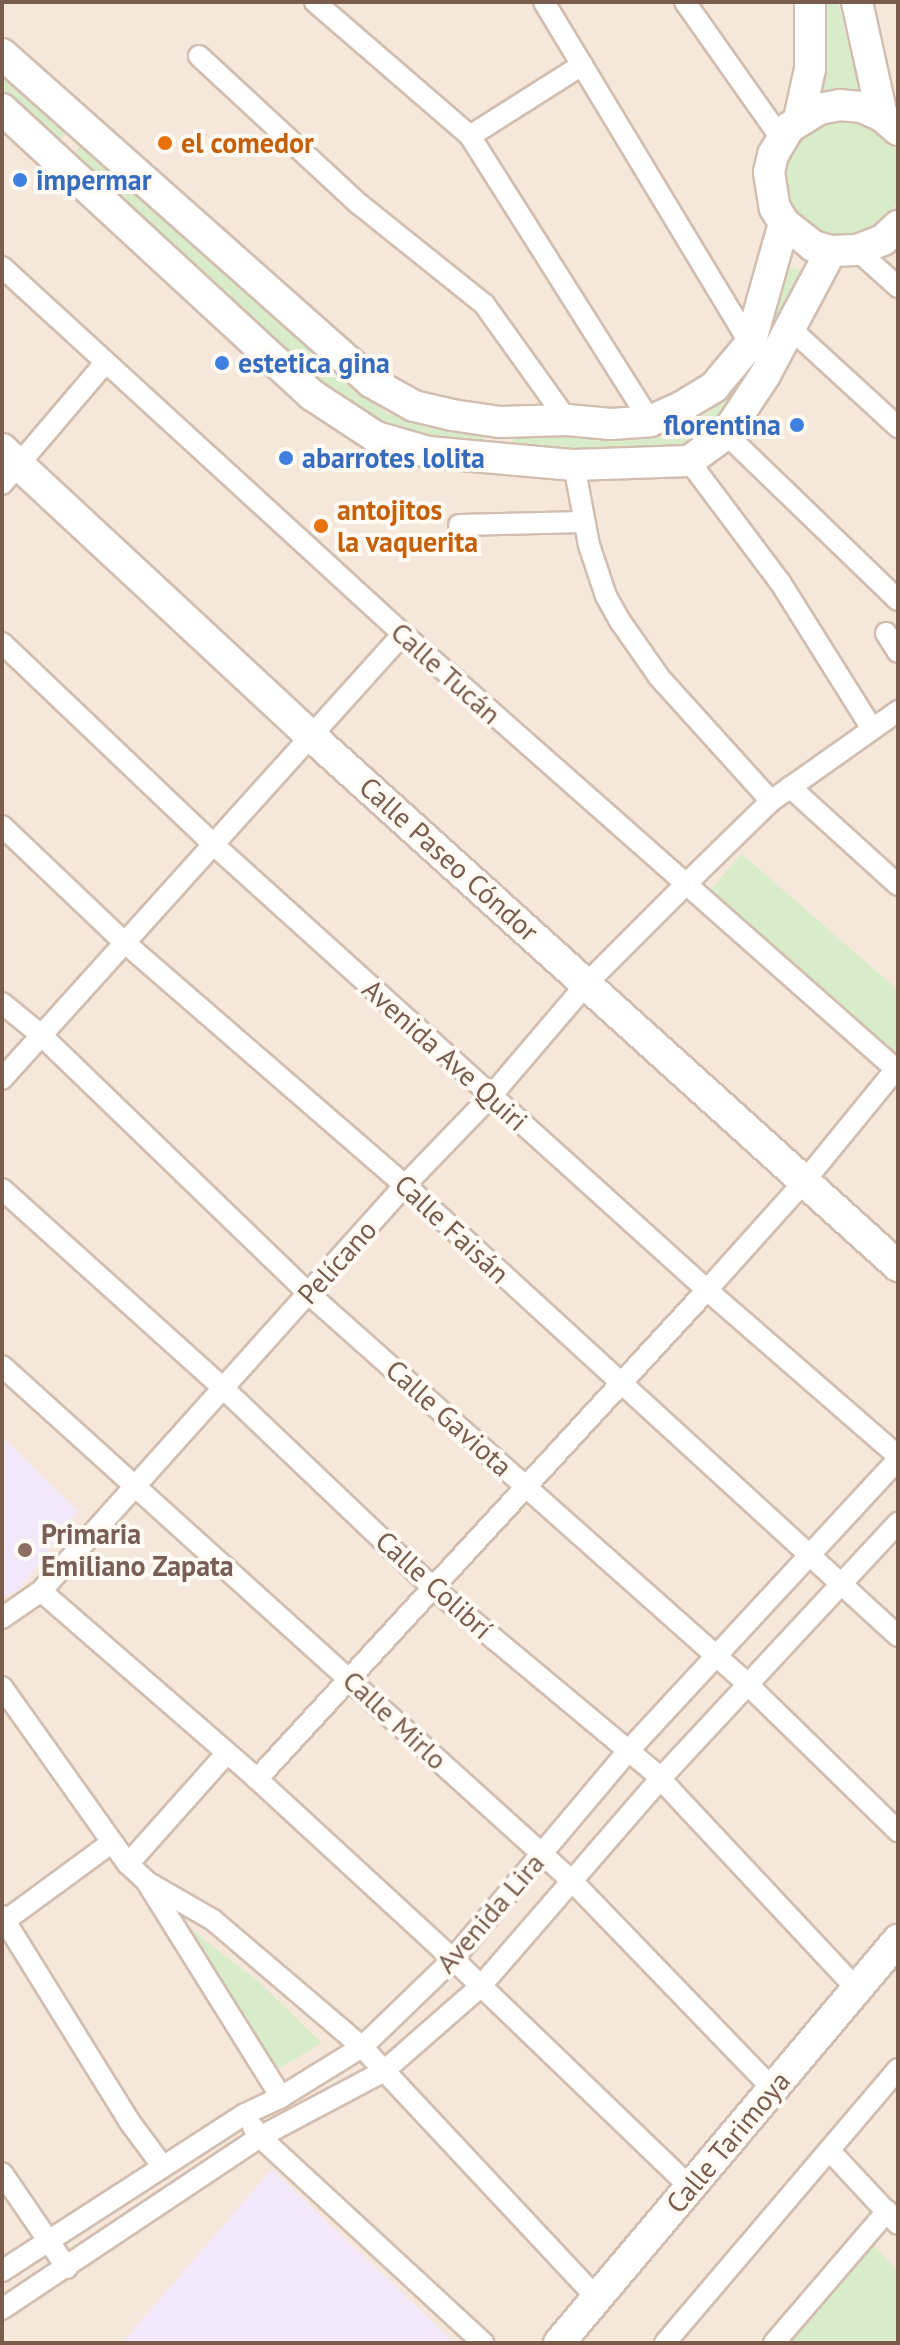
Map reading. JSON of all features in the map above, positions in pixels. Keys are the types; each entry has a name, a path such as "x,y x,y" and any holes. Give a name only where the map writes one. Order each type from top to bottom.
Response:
{"street":[{"path":"315,2 470,136 650,421"},
{"path":"544,2 750,344"},
{"path":"685,2 790,129"},
{"path":"810,2 810,69 790,129 773,155 770,191 784,223 797,237 844,251 898,287"},
{"path":"857,2 890,123"},
{"path":"2,54 371,382 414,406 500,422 567,420 611,424 650,421 714,387 750,344 784,223"},
{"path":"199,56 359,204 484,304 567,420"},
{"path":"470,136 582,65"},
{"path":"790,129 819,109 840,105 862,107 890,123"},
{"path":"2,109 312,395 376,437 428,452 500,461 574,465 689,461 726,434 765,375 790,328 844,251 883,240 898,226"},
{"path":"57,159 85,127"},
{"name":"Calle Tucán","path":"2,267 403,634 897,1070"},
{"path":"790,328 898,427"},
{"path":"8,466 105,363"},
{"path":"500,422 500,461"},
{"path":"726,434 898,600"},
{"path":"689,461 780,582 871,727"},
{"path":"574,465 584,522 606,596 640,651 771,801"},
{"name":"Calle Paseo Cóndor","path":"8,466 588,982 803,1183 898,1266"},
{"path":"459,525 584,522"},
{"path":"886,633 898,652"},
{"path":"2,1079 214,845 309,734 403,634"},
{"name":"Avenida Ave Quiri","path":"2,643 214,845 898,1458"},
{"name":"Pelícano","path":"2,1618 41,1591 405,1185 491,1096 588,982 771,801 871,727 898,711"},
{"path":"790,787 898,885"},
{"name":"Calle Faisán","path":"2,826 124,942 405,1185 898,1636"},
{"name":"Calle Gaviota","path":"2,1003 41,1035 309,1294 748,1685 898,1831"},
{"path":"257,1779 527,1488 618,1383 707,1290 803,1183 897,1070"},
{"name":"Calle Colibrí","path":"2,1189 223,1388 432,1587 660,1779 857,1989"},
{"name":"Calle Mirlo","path":"2,1366 572,1881 773,2089"},
{"name":"Avenida Lira","path":"2,2271 245,2114 281,2097 362,2047 453,1959 629,1750 898,1458"},
{"name":"Avenida Lira","path":"2,2309 260,2137 384,2071 480,1987 660,1779 898,1523"},
{"path":"41,1591 257,1779 453,1959 690,2187"},
{"path":"2,1687 128,1864 147,1882 213,1920 362,2047 597,2298"},
{"path":"128,1864 227,1753"},
{"path":"111,1843 3,1920 129,2121 163,2167"},
{"path":"147,1882 281,2097"},
{"name":"Calle Tarimoya","path":"559,2343 898,1940"},
{"path":"665,2343 898,2069"},
{"path":"245,2114 260,2137 483,2343"},
{"path":"774,2343 892,2217 829,2150"},
{"path":"2,2173 67,2268"}],"shaded area":[{"path":"2,2 898,2 898,2343 2,2343"},
{"name":"Primaria Emiliano Zapata","path":"2,1436 78,1511 19,1590 2,1598"},
{"path":"272,2169 455,2343 122,2343"}],"green space":[{"path":"814,2 838,2 863,104 809,108"},
{"path":"2,78 66,134 56,142 2,98"},
{"path":"856,117 889,137 898,151 898,202 883,224 866,234 847,238 826,236 808,227 793,212 784,194 782,173 787,153 799,135 815,123"},
{"path":"83,143 262,308 388,414 482,428 485,454 377,431 65,164"},
{"path":"796,268 808,279 761,379 698,451 514,459 513,430 617,433 680,428 714,409 753,348 786,269"},
{"path":"742,854 898,990 898,1058 711,889"},
{"path":"174,1916 259,1982 322,2043 275,2071"},
{"path":"873,2245 898,2271 898,2343 787,2343"}],"place":[{"name":"el comedor","path":"165,143"},
{"name":"impermar","path":"20,180"},
{"name":"estetica gina","path":"222,363"},
{"name":"florentina","path":"797,425"},
{"name":"abarrotes lolita","path":"286,458"},
{"name":"antojitos la vaquerita","path":"321,526"},
{"name":"Primaria Emiliano Zapata","path":"25,1550"}]}
